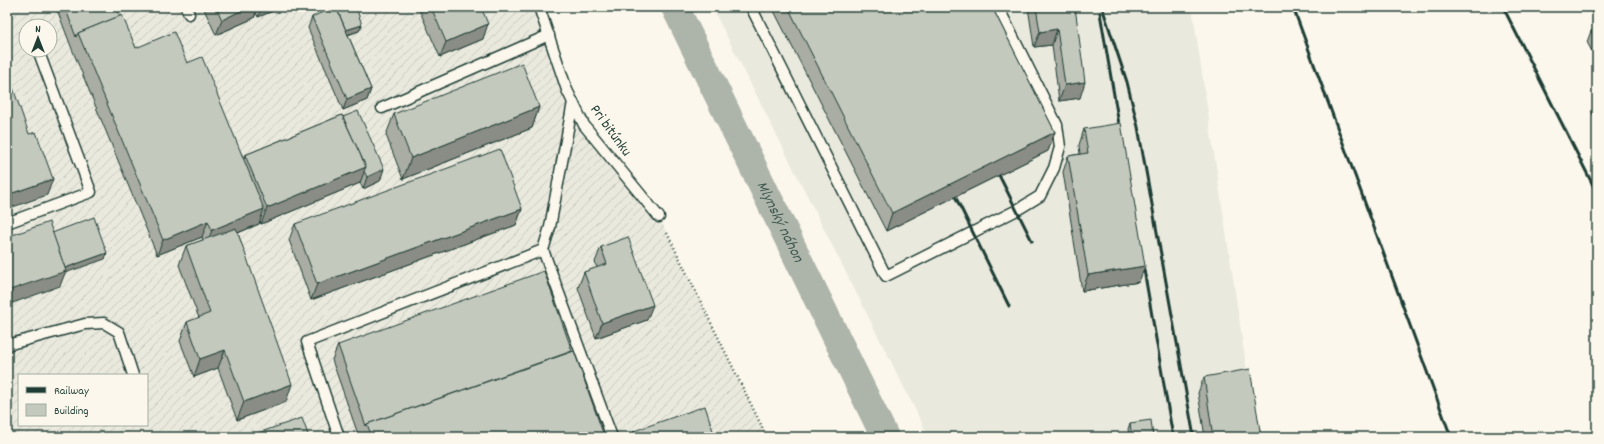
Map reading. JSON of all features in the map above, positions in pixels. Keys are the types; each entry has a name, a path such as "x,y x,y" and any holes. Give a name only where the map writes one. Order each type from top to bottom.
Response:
{"lane":[{"name":"Pri bitúnku","path":"539,7 567,90 584,125 659,217"},
{"path":"751,7 886,276 1017,210 1040,196 1054,168 1060,147 1057,125 998,7"},
{"path":"382,108 548,35"},
{"path":"7,222 91,192 41,58"},
{"path":"573,102 550,227 543,250 612,437"},
{"path":"339,437 307,342 543,250"},
{"path":"7,345 85,324 104,323 119,332 133,374"}],"path":[{"path":"659,217 768,437"}],"shaded area":[{"path":"7,7 539,7 584,125 659,217 767,437 7,437"},
{"path":"712,7 1192,7 1257,437 929,437"}],"building":[{"path":"65,7 116,7 120,16 78,33 76,37"},
{"path":"216,7 249,7 222,20"},
{"path":"336,7 371,89 347,99 312,17"},
{"path":"344,7 356,7 362,25 346,30 337,9"},
{"path":"431,7 481,7 488,24 446,42"},
{"path":"788,7 992,7 1055,132 892,213"},
{"path":"1036,7 1075,7 1085,82 1065,85 1057,29 1040,32"},
{"path":"122,15 136,48 174,32 187,63 202,57 264,209 212,230 208,221 163,240 78,33"},
{"path":"1597,27 1597,42 1591,31"},
{"path":"522,63 539,107 411,158 394,114"},
{"path":"12,85 29,134 36,132 53,179 7,195 7,87"},
{"path":"358,111 384,169 367,177 364,171 366,167 343,117"},
{"path":"342,115 366,167 267,208 245,155"},
{"path":"1121,123 1145,266 1088,275 1068,156 1088,153 1084,129"},
{"path":"500,149 522,209 317,284 295,224"},
{"path":"94,217 107,253 65,268 52,233"},
{"path":"49,222 66,271 7,291 7,237"},
{"path":"236,228 292,384 244,402 225,350 200,359 187,322 210,313 186,246"},
{"path":"628,237 653,305 602,323 584,272 607,264 601,247"},
{"path":"544,271 572,351 367,424 366,426 338,345"},
{"path":"574,351 603,433 591,437 372,437 367,424"},
{"path":"1250,369 1261,437 1213,437 1204,377"},
{"path":"705,406 715,437 636,437 634,431"},
{"path":"302,418 309,437 246,437"},
{"path":"1151,420 1153,437 1132,437 1130,423"}],"waterway":[{"name":"Mlynský náhon","path":"675,7 885,437"}],"railway":[{"path":"1102,7 1127,82 1138,127 1194,437"},
{"path":"1293,7 1451,437"},
{"path":"1503,7 1597,193"},
{"path":"1100,13 1121,136"},
{"path":"999,175 1032,241"},
{"path":"955,196 1009,306"},
{"path":"1142,258 1173,437"}]}
